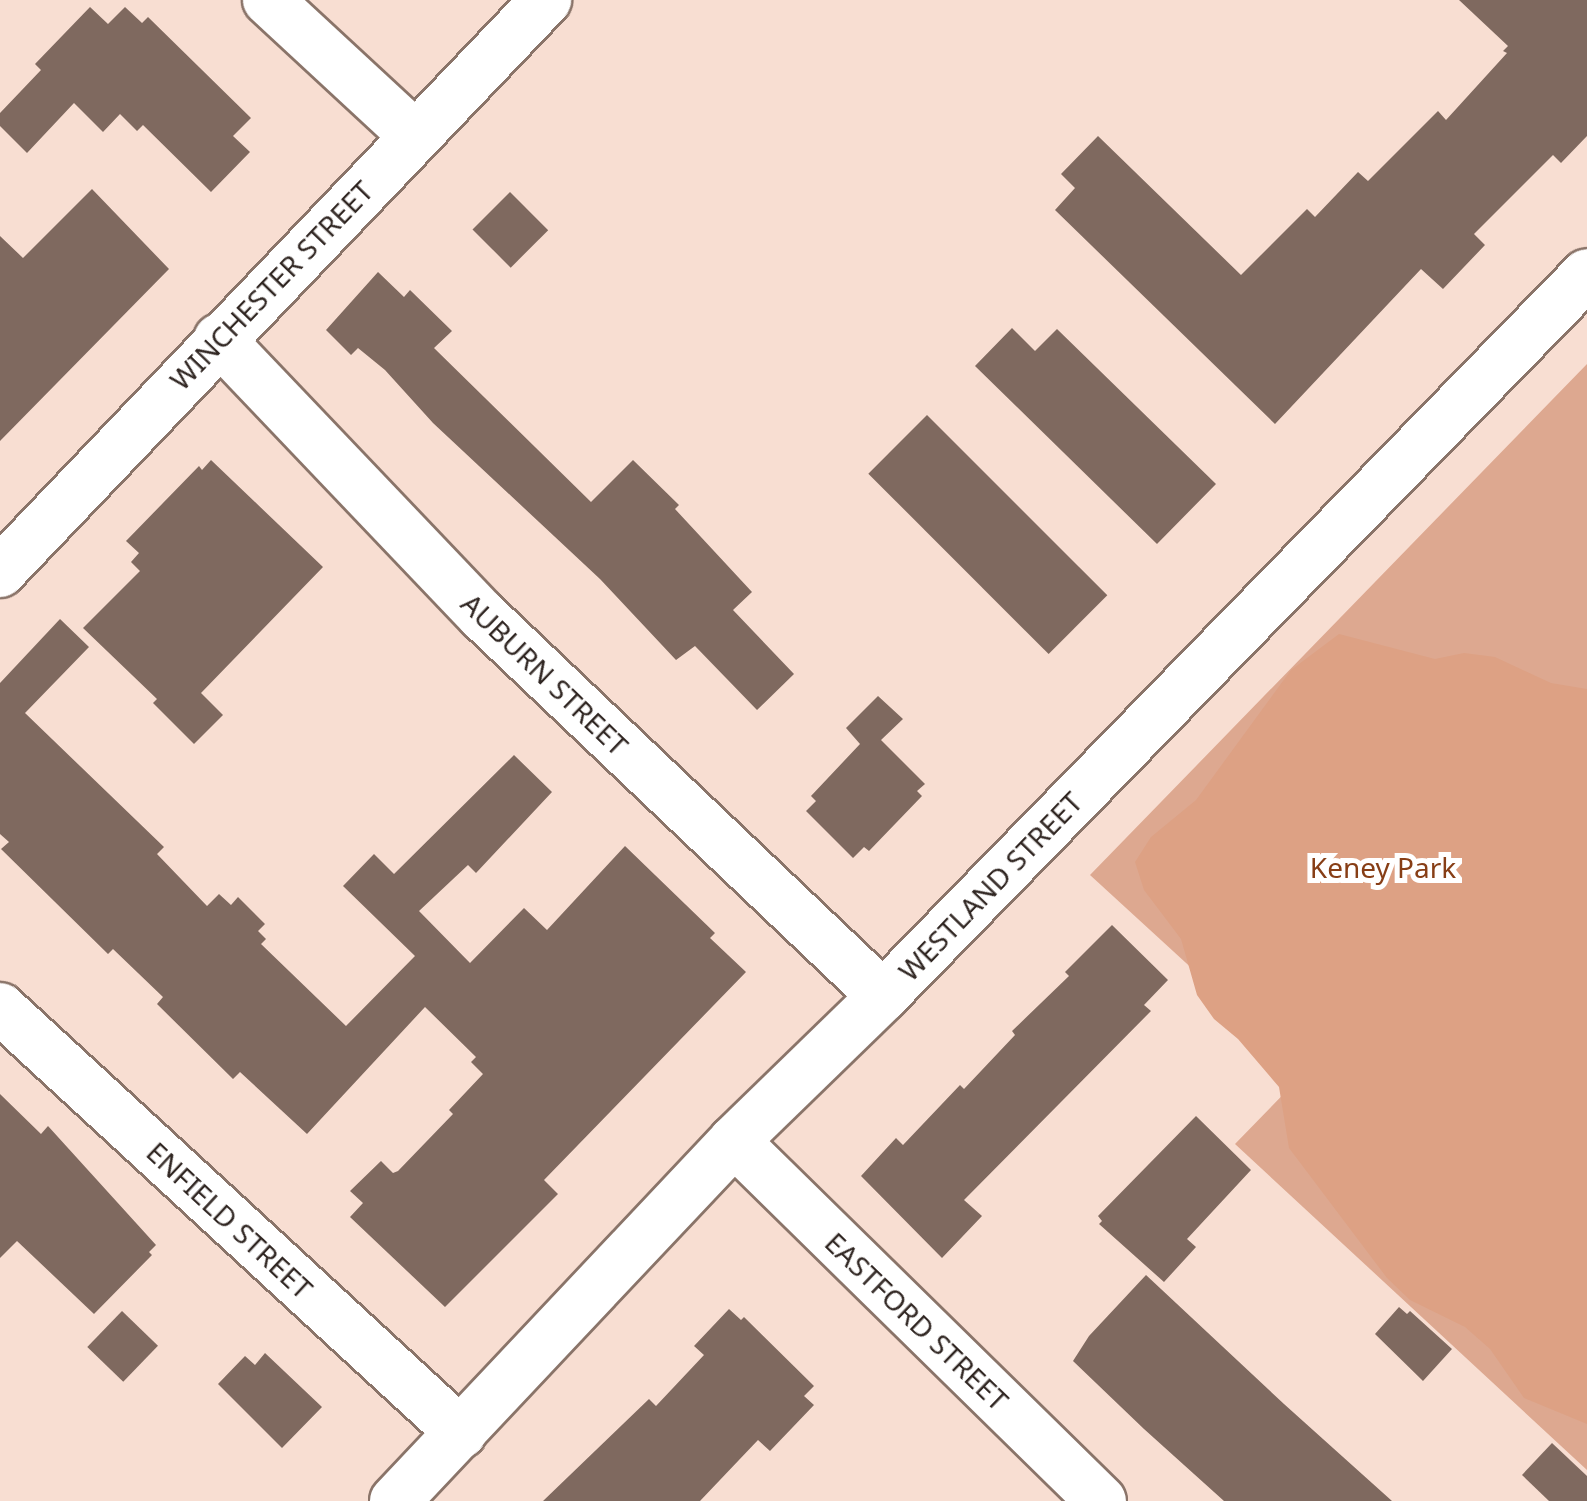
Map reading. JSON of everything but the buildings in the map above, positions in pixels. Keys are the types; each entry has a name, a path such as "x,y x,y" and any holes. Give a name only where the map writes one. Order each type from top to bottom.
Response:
{"street":[{"path":"268,0 414,136"},
{"name":"WINCHESTER STREET","path":"0,572 546,0"},
{"name":"WESTLAND STREET","path":"395,1501 734,1141 882,996 1587,274"},
{"name":"AUBURN STREET","path":"219,339 482,615 882,996"},
{"name":"ENFIELD STREET","path":"0,1008 461,1433"},
{"name":"EASTFORD STREET","path":"734,1141 1102,1501"}],"green space":[{"name":"Keney Park","path":"1587,364 1587,1470 1235,1144 1305,1072 1090,875"},
{"name":"Keney Park","path":"1339,634 1435,659 1464,653 1495,657 1551,683 1587,689 1587,1424 1524,1398 1490,1349 1465,1327 1410,1300 1387,1278 1289,1148 1279,1087 1238,1039 1214,1019 1197,995 1181,939 1144,890 1135,862 1151,837 1196,800 1291,670"}]}
